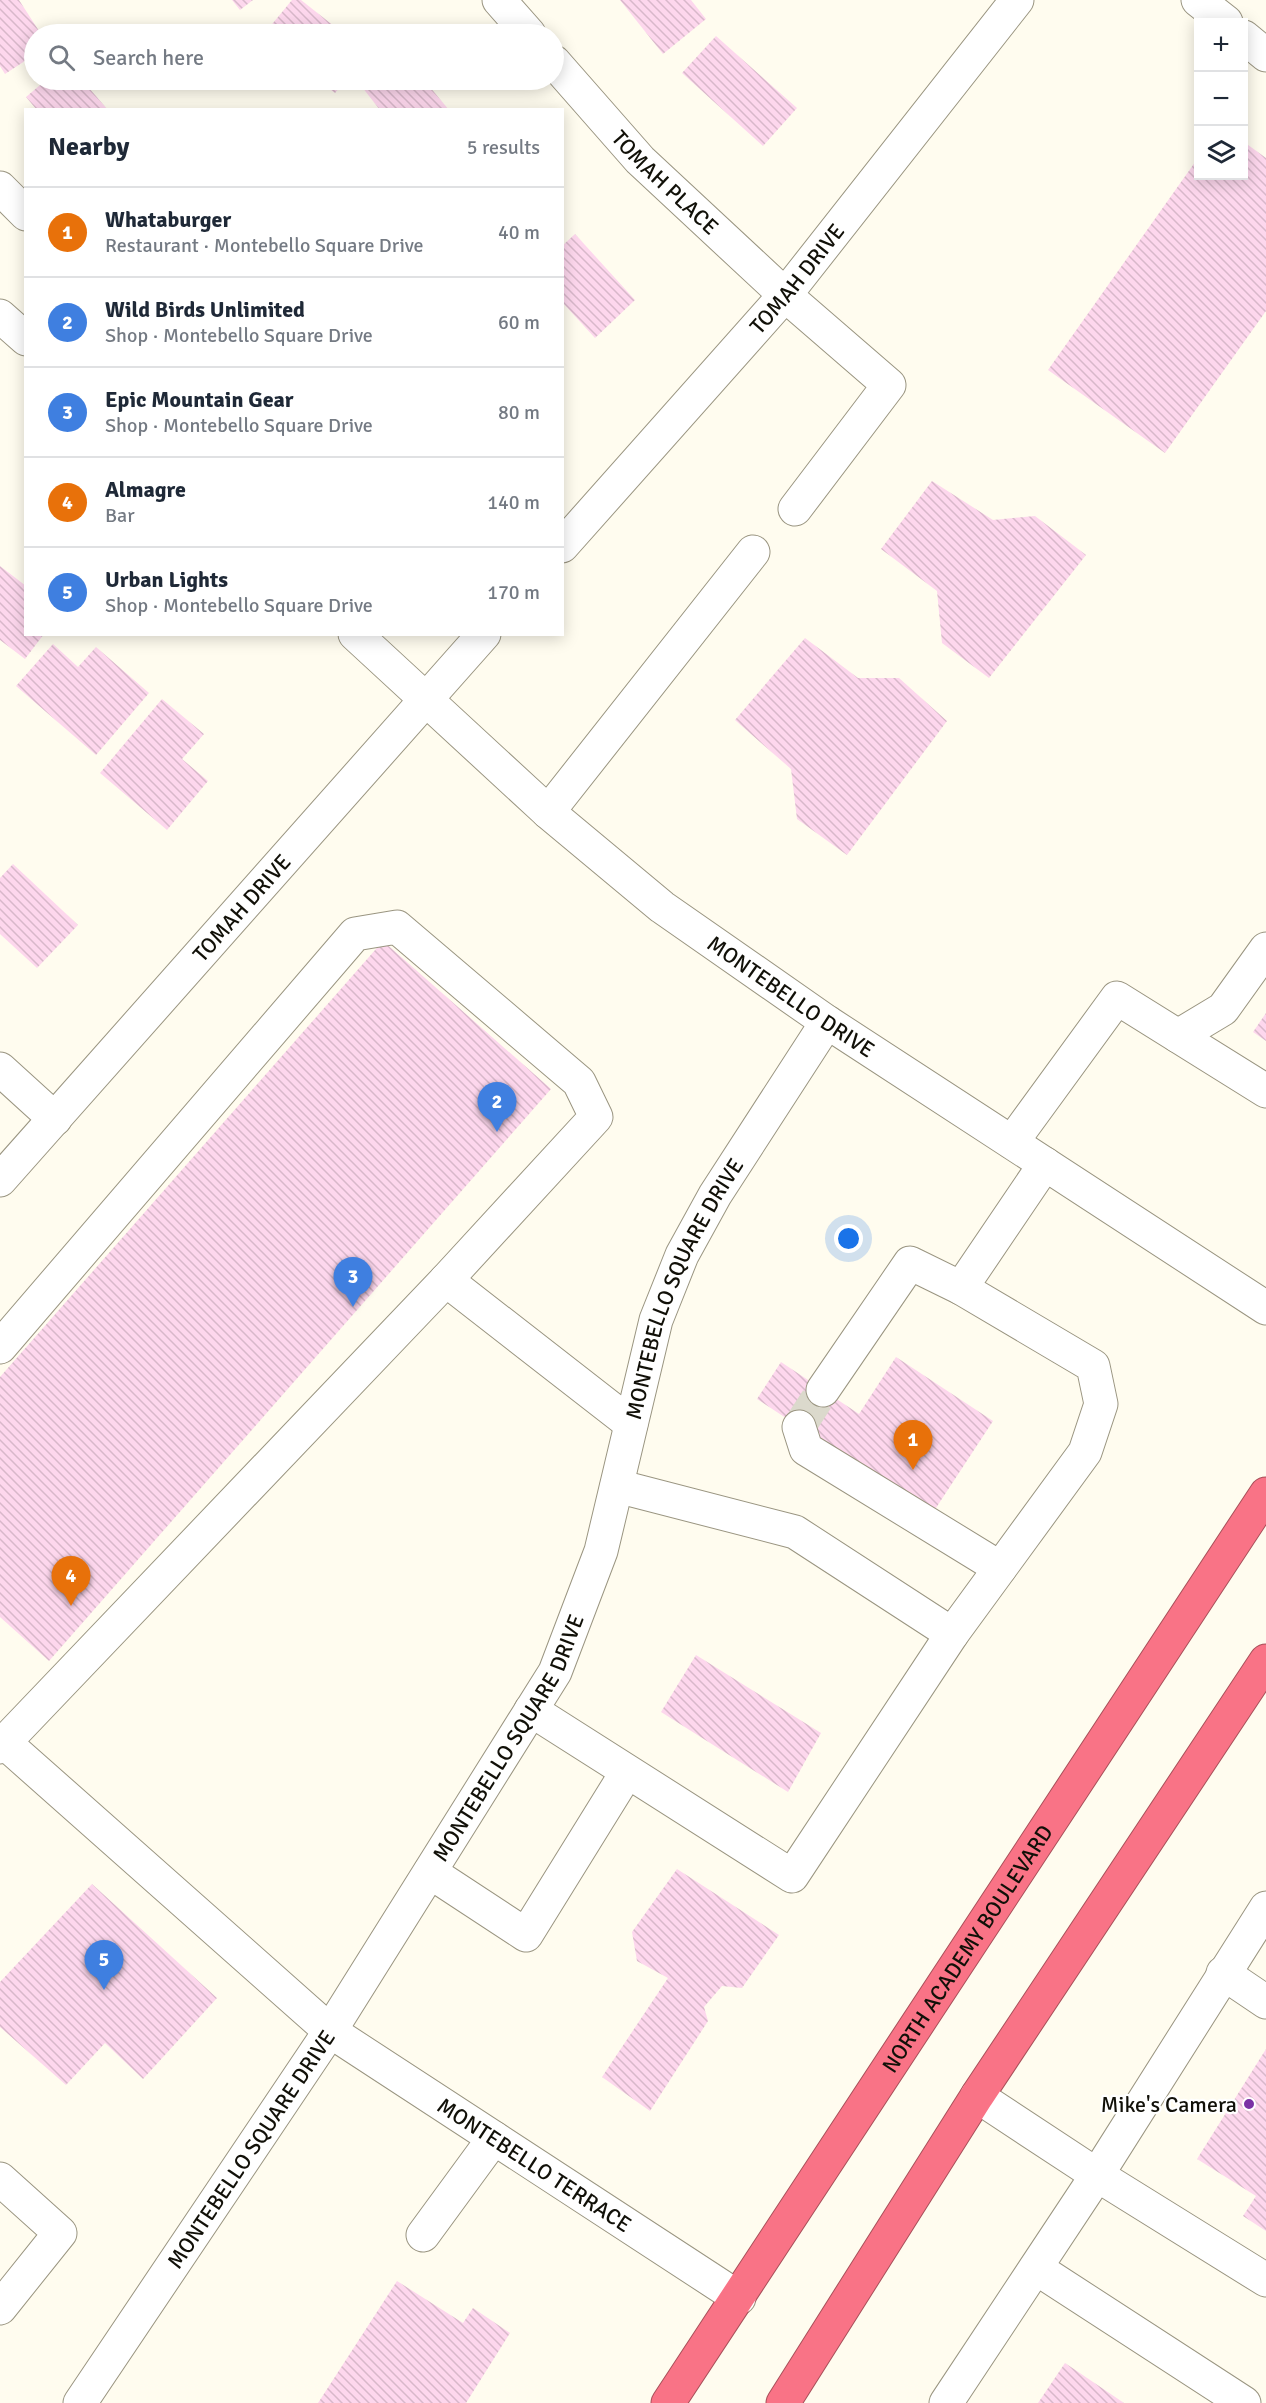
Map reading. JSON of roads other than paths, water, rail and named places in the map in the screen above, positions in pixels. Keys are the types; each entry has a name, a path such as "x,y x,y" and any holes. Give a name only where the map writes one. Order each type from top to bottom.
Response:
{"highway":[{"name":"NORTH ACADEMY BOULEVARD","path":"668,2403 1266,1494"},
{"path":"783,2403 977,2096 1266,1661"}],"street":[{"path":"499,0 520,24"},
{"name":"TOMAH DRIVE","path":"564,544 785,295 1017,0"},
{"path":"1198,0 1221,18"},
{"path":"1248,40 1266,55"},
{"name":"TOMAH PLACE","path":"564,73 640,160 785,295 889,385 795,509"},
{"path":"0,188 24,212"},
{"path":"0,316 24,337"},
{"path":"548,812 753,552"},
{"name":"MONTEBELLO DRIVE","path":"358,636 548,812 662,907 827,1022 1266,1308"},
{"name":"TOMAH DRIVE","path":"0,1180 482,636"},
{"path":"0,1347 355,934 397,927 579,1082 596,1117 446,1280 2,1744"},
{"path":"1178,1036 1223,1010 1266,949"},
{"path":"1012,1142 1117,998 1266,1091"},
{"name":"MONTEBELLO SQUARE DRIVE","path":"80,2403 330,2031 555,1672 601,1551 656,1320 682,1255 715,1195 827,1022"},
{"path":"0,1069 55,1119"},
{"path":"962,1288 1045,1164"},
{"path":"531,1710 792,1876 952,1634 1085,1452 1101,1404 1093,1366 962,1288 910,1263 823,1390"},
{"path":"446,1280 631,1424"},
{"path":"799,1426 806,1449 1000,1568"},
{"path":"616,1486 795,1532 952,1634"},
{"name":"MONTEBELLO TERRACE","path":"2,1744 330,2031 739,2298"},
{"path":"430,1872 526,1935 627,1772"},
{"path":"946,2403 1097,2175 1266,1908"},
{"path":"1223,1973 1266,2002"},
{"path":"977,2096 1097,2175 1266,2280"},
{"path":"423,2235 494,2138"},
{"path":"0,2179 60,2233 0,2308"},
{"path":"1036,2268 1244,2403"}],"tunnel":[{"path":"799,1427 823,1390"}],"place":[{"name":"Wild Birds Unlimited","path":"497,1132"},
{"name":"Epic Mountain Gear","path":"353,1307"},
{"name":"Whataburger","path":"913,1470"},
{"name":"Almagre","path":"71,1606"},
{"name":"Urban Lights","path":"104,1990"},
{"name":"Mike's Camera","path":"1249,2104"}]}
